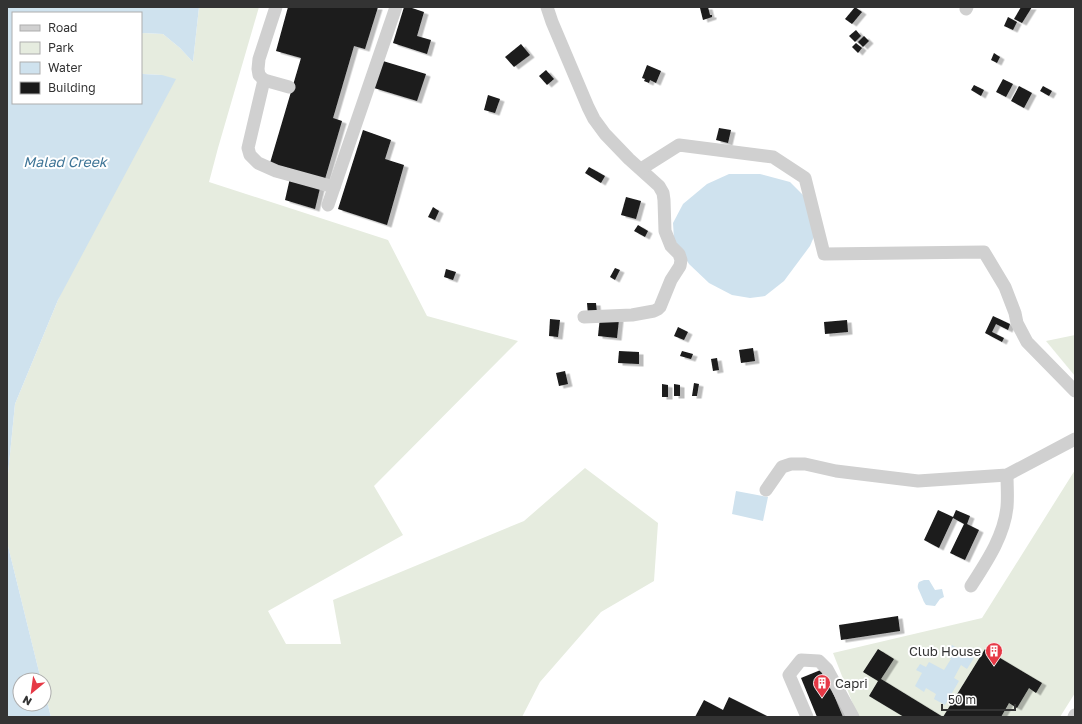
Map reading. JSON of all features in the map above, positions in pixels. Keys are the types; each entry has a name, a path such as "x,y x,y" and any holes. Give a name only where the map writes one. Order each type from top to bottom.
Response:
{"street":[{"path":"276,7 259,59 258,69 259,74 264,80 289,87"},
{"path":"328,205 396,7"},
{"path":"547,7 594,119 605,134 629,159 659,186 663,193 666,231 671,246 679,254 681,260 680,266 671,280 658,310 654,312 632,315 584,317"},
{"path":"264,80 248,148 250,155 258,163 276,171 334,187"},
{"path":"641,169 679,145 773,157 805,178 824,254 984,252 1005,287 1015,313 1017,323 1027,342 1075,391"},
{"path":"766,490 782,467 791,464 805,464 836,471 918,481 1008,475 1075,439"},
{"path":"971,586 991,554 1000,533 1007,508 1008,475"},
{"path":"806,717 789,675 801,660 819,661 827,669 853,717"}],"green space":[{"path":"199,7 259,7 209,182 388,240 427,316 518,341 374,486 403,535 268,611 286,644 341,644 333,600 524,521 585,468 658,523 654,581 601,612 540,682 522,717 51,717 50,712 52,712 52,672 39,672 7,542 7,484 15,404 58,300 162,75 142,73 142,34 163,34 180,48 193,62"},
{"path":"1075,335 1075,376 1046,341"},
{"path":"1075,470 1075,693 1060,717 858,717 833,653 982,618"}],"water":[{"name":"Malad Creek","path":"7,7 199,7 193,62 180,48 163,34 142,34 142,12 12,12 12,104 142,104 142,73 162,75 176,79 58,300 15,404 7,484"},
{"path":"729,174 760,174 790,182 808,200 816,232 810,246 784,281 765,296 750,298 732,295 709,283 689,264 674,239 673,223 683,204 707,184"},
{"path":"736,491 768,497 763,521 732,514"},
{"path":"7,542 39,672 12,672 12,712 50,712 51,717 7,717"},
{"path":"929,580 935,590 942,589 944,597 940,599 935,606 926,605 918,588 919,582"},
{"path":"952,645 974,658 967,669 961,665 954,678 959,681 945,705 934,699 936,694 926,688 924,692 915,686 922,673 916,670 920,664 926,667 929,662 944,670 951,659 946,655"}],"building":[{"path":"288,7 378,7 365,49 354,46 333,118 342,121 325,179 270,163 301,58 276,51"},
{"path":"404,7 409,7 424,12 417,36 431,40 427,54 393,43"},
{"path":"708,7 712,17 703,20 700,8"},
{"path":"855,7 862,12 852,24 845,19"},
{"path":"1021,7 1032,7 1022,23 1014,19"},
{"path":"1008,17 1017,22 1013,30 1004,26"},
{"path":"856,30 861,36 855,42 849,36"},
{"path":"864,36 869,41 863,47 858,42"},
{"path":"856,43 862,48 858,53 852,47"},
{"path":"521,44 530,55 514,67 505,57"},
{"path":"994,53 1000,57 997,63 991,60"},
{"path":"383,61 426,74 417,101 374,88"},
{"path":"647,65 661,71 656,83 650,80 649,83 644,81 645,79 642,78"},
{"path":"546,70 554,79 547,85 539,76"},
{"path":"1003,79 1013,84 1006,97 996,92"},
{"path":"974,85 984,90 981,96 971,90"},
{"path":"1019,86 1032,93 1024,108 1011,101"},
{"path":"1043,86 1052,91 1049,96 1040,91"},
{"path":"488,95 500,99 495,113 484,110"},
{"path":"719,128 731,130 728,143 716,140"},
{"path":"363,130 391,140 385,159 404,165 387,225 338,209"},
{"path":"589,167 605,176 601,183 585,173"},
{"path":"290,178 320,188 315,209 285,200"},
{"path":"626,197 641,201 636,219 621,215"},
{"path":"433,207 439,211 435,220 428,217"},
{"path":"638,225 648,231 645,237 634,231"},
{"path":"615,268 620,270 615,280 610,277"},
{"path":"446,269 456,272 453,280 444,277"},
{"path":"587,303 596,303 597,314 588,315"},
{"path":"993,316 1010,324 1008,330 996,324 992,332 1004,338 1002,342 985,333"},
{"path":"600,317 619,319 617,338 598,336"},
{"path":"550,319 560,320 558,337 549,336"},
{"path":"847,320 848,332 825,334 824,322"},
{"path":"678,327 688,332 684,340 674,336"},
{"path":"753,348 755,361 741,363 739,350"},
{"path":"619,351 639,352 639,364 618,363"},
{"path":"682,351 693,354 691,359 680,356"},
{"path":"717,358 719,370 713,371 711,359"},
{"path":"565,371 568,384 559,386 556,373"},
{"path":"694,383 699,384 697,396 692,396"},
{"path":"662,384 668,385 668,397 662,397"},
{"path":"674,384 680,385 680,396 674,396"},
{"path":"938,510 953,517 956,510 970,516 967,524 979,530 965,560 950,553 964,524 953,518 939,548 924,540"},
{"path":"898,616 900,631 841,640 839,625"},
{"name":"Club House","path":"878,649 894,659 881,679 943,717 904,717 869,696 878,681 863,672"},
{"name":"Club House","path":"985,649 1042,683 1036,693 1029,688 1017,708 1009,703 1001,717 943,717"},
{"name":"Capri","path":"823,669 843,717 817,717 801,678"},
{"path":"729,697 769,717 695,717 704,700 723,710"}],"place":[{"name":"Club House","path":"994,666"},
{"name":"Capri","path":"822,698"}]}
